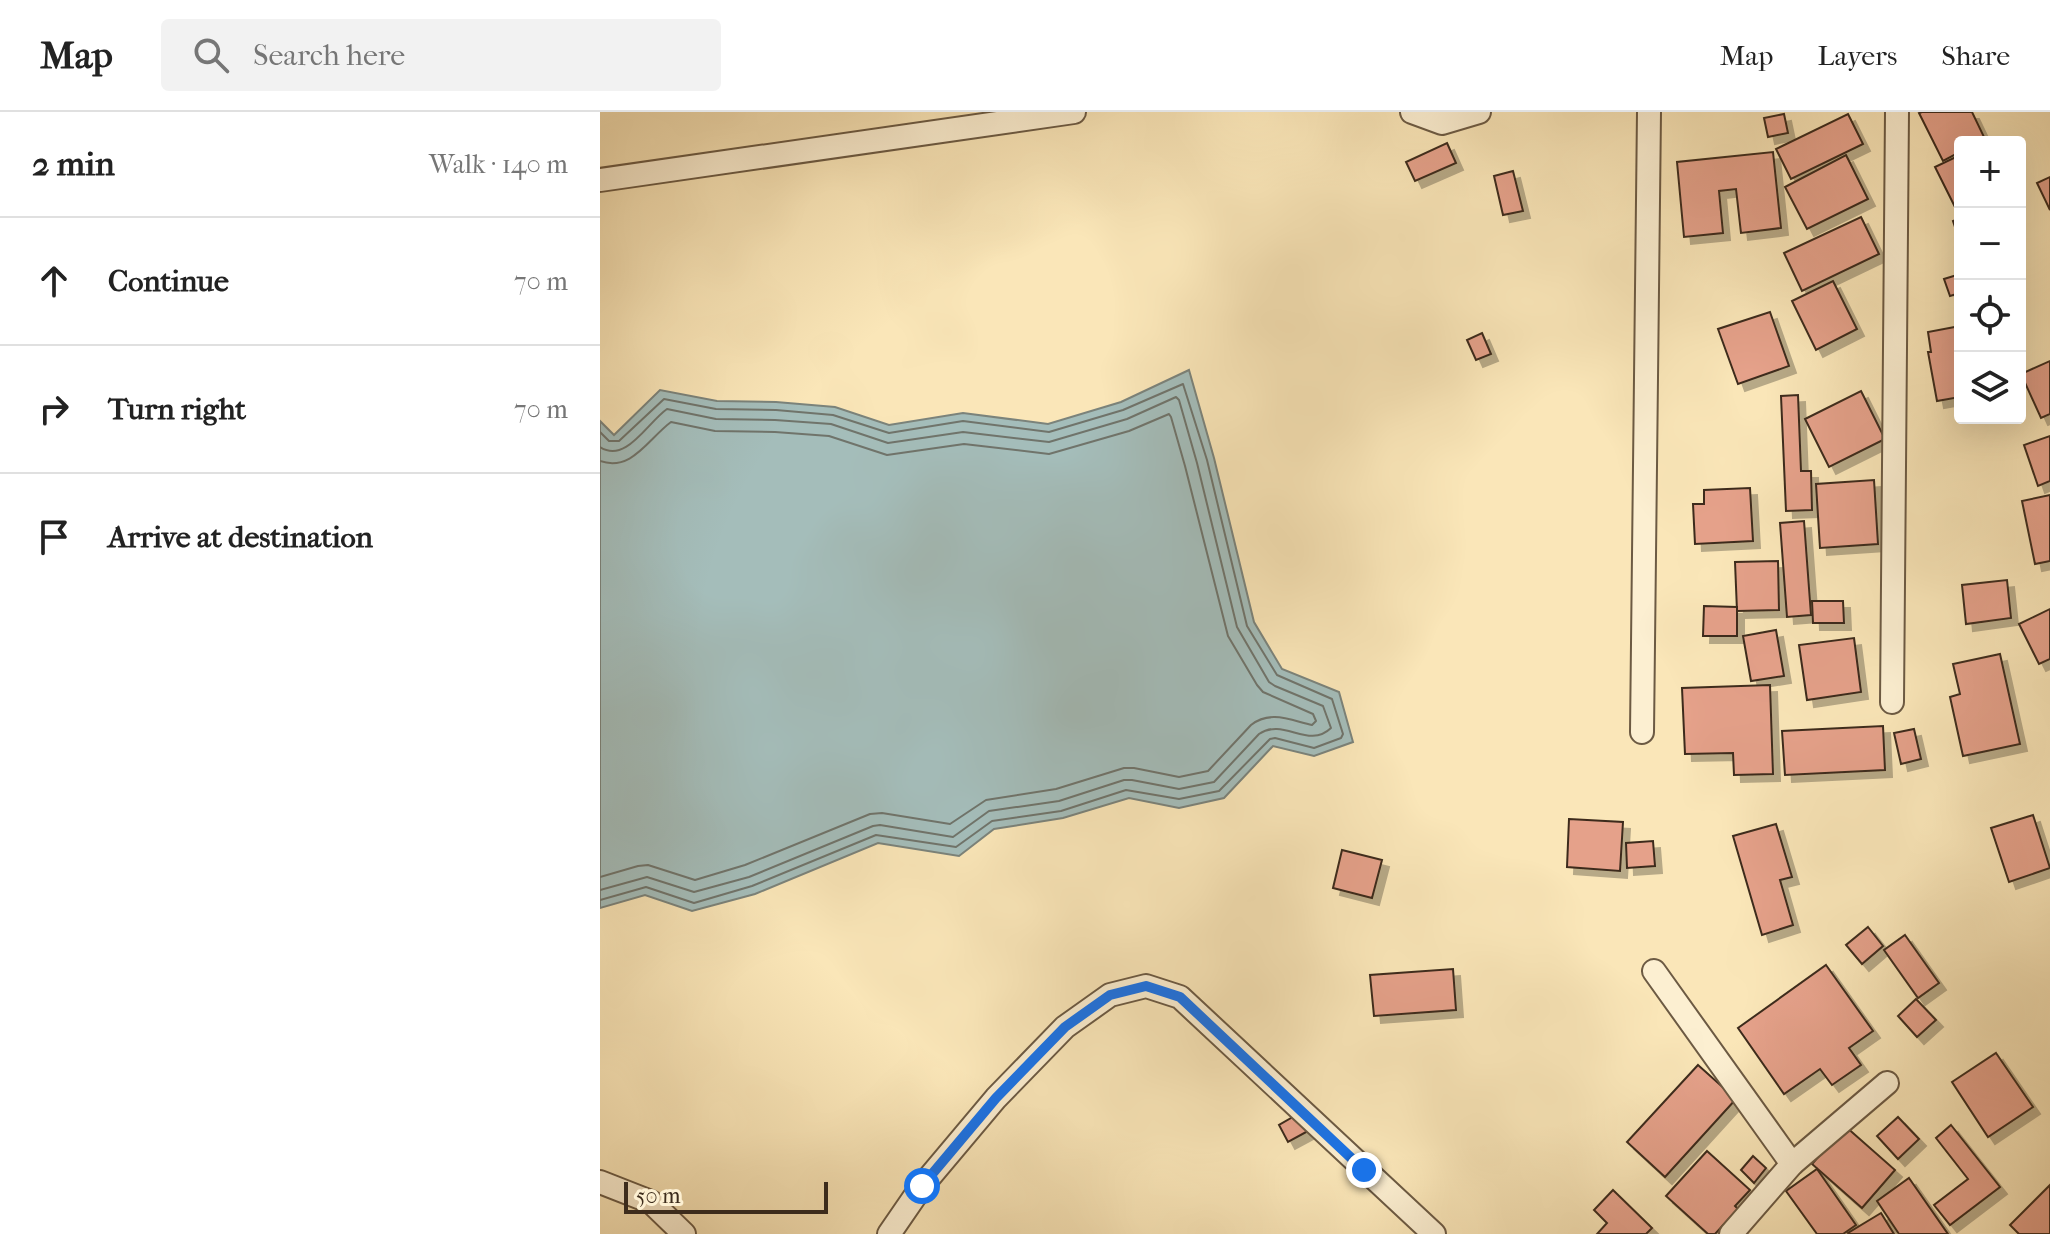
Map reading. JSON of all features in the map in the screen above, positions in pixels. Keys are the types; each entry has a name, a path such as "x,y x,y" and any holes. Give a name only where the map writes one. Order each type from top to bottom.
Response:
{"street":[{"path":"600,180 1074,112"},
{"path":"1412,112 1442,123 1479,112"},
{"path":"1642,732 1649,112"},
{"path":"1892,702 1897,112"},
{"path":"1654,971 1792,1164"},
{"path":"889,1234 922,1186 996,1098 1065,1027 1110,995 1146,986 1180,997 1434,1234"},
{"path":"1731,1234 1792,1164 1887,1083"},
{"path":"600,1182 651,1202 684,1234"}],"water":[{"path":"1189,370 1254,622 1282,669 1339,692 1353,742 1314,756 1273,746 1224,798 1179,808 1129,798 1063,818 994,829 959,856 878,843 755,894 692,911 645,895 600,908 600,421 614,435 660,390 717,401 835,407 889,425 963,413 1048,424 1121,402"}],"building":[{"path":"1972,112 1984,136 1954,136 1954,155 1943,161 1919,113"},
{"path":"1784,114 1788,133 1768,137 1764,118"},
{"path":"1848,114 1863,144 1791,179 1776,149"},
{"path":"1447,143 1456,163 1415,181 1406,162"},
{"path":"1773,152 1781,228 1741,233 1736,189 1719,191 1723,233 1684,237 1677,162"},
{"path":"1846,155 1868,199 1807,229 1785,187"},
{"path":"1954,158 1954,205 1935,167"},
{"path":"1513,171 1523,211 1503,215 1494,176"},
{"path":"2050,177 2050,210 2037,183"},
{"path":"1861,217 1879,254 1802,291 1784,253"},
{"path":"1954,276 1954,295 1950,296 1944,279"},
{"path":"1833,281 1857,329 1816,350 1792,301"},
{"path":"1770,312 1789,366 1738,384 1718,329"},
{"path":"1954,327 1954,398 1937,401 1928,352 1931,352 1928,332"},
{"path":"1482,333 1491,354 1476,360 1467,340"},
{"path":"2050,361 2050,414 2041,418 2026,385 2026,372"},
{"path":"1861,391 1885,439 1829,467 1805,419"},
{"path":"1798,395 1801,471 1811,471 1812,510 1786,511 1781,396"},
{"path":"2050,436 2050,481 2038,486 2024,445"},
{"path":"1874,480 1878,544 1820,548 1816,484"},
{"path":"1750,488 1753,541 1695,544 1693,504 1704,504 1704,490"},
{"path":"2050,495 2050,561 2035,564 2022,501"},
{"path":"1804,521 1811,615 1787,617 1780,523"},
{"path":"1778,561 1779,610 1737,611 1735,562"},
{"path":"2007,580 2011,618 1966,624 1962,585"},
{"path":"1812,601 1843,601 1844,623 1813,623"},
{"path":"1704,606 1737,607 1737,636 1703,636"},
{"path":"2050,609 2050,659 2039,664 2019,624"},
{"path":"1776,630 1784,676 1751,681 1743,636"},
{"path":"1854,638 1861,692 1807,700 1799,645"},
{"path":"2000,654 2020,744 1963,756 1950,697 1960,694 1953,664"},
{"path":"1770,685 1773,774 1734,775 1733,753 1685,754 1682,688"},
{"path":"1883,726 1885,770 1785,775 1782,731"},
{"path":"1914,729 1921,759 1901,764 1894,733"},
{"path":"2033,815 2050,868 2009,882 1991,828"},
{"path":"1569,819 1623,822 1620,871 1567,867"},
{"path":"1776,824 1792,877 1780,880 1793,925 1762,935 1733,836"},
{"path":"1653,841 1655,866 1627,868 1626,843"},
{"path":"1342,850 1382,860 1372,898 1333,888"},
{"path":"1868,927 1883,946 1862,964 1846,945"},
{"path":"1905,935 1939,983 1918,998 1884,950"},
{"path":"1826,965 1873,1031 1849,1048 1861,1065 1832,1085 1820,1069 1784,1094 1738,1028"},
{"path":"1453,969 1456,1010 1374,1016 1370,975"},
{"path":"1916,999 1936,1020 1917,1037 1898,1016"},
{"path":"1996,1053 2033,1107 1988,1137 1952,1082"},
{"path":"1698,1065 1736,1099 1665,1177 1627,1142"},
{"path":"1298,1114 1308,1131 1288,1142 1279,1125"},
{"path":"1898,1117 1919,1139 1898,1159 1877,1136"},
{"path":"1951,1125 2000,1187 1950,1225 1934,1205 1968,1179 1936,1138"},
{"path":"1845,1126 1895,1170 1862,1208 1812,1164"},
{"path":"1707,1151 1750,1190 1735,1206 1738,1209 1715,1234 1708,1234 1666,1196"},
{"path":"1753,1156 1766,1168 1754,1183 1741,1170"},
{"path":"1817,1169 1856,1225 1843,1234 1817,1234 1786,1191"},
{"path":"1909,1178 1948,1234 1899,1234 1877,1201"},
{"path":"2050,1185 2050,1234 2019,1234 2010,1225"},
{"path":"1613,1190 1652,1228 1646,1234 1597,1234 1607,1223 1594,1210"},
{"path":"1881,1213 1894,1234 1848,1233"}],"route":[{"path":"922,1186 996,1098 1065,1027 1110,995 1146,986 1180,997 1364,1170"}]}
